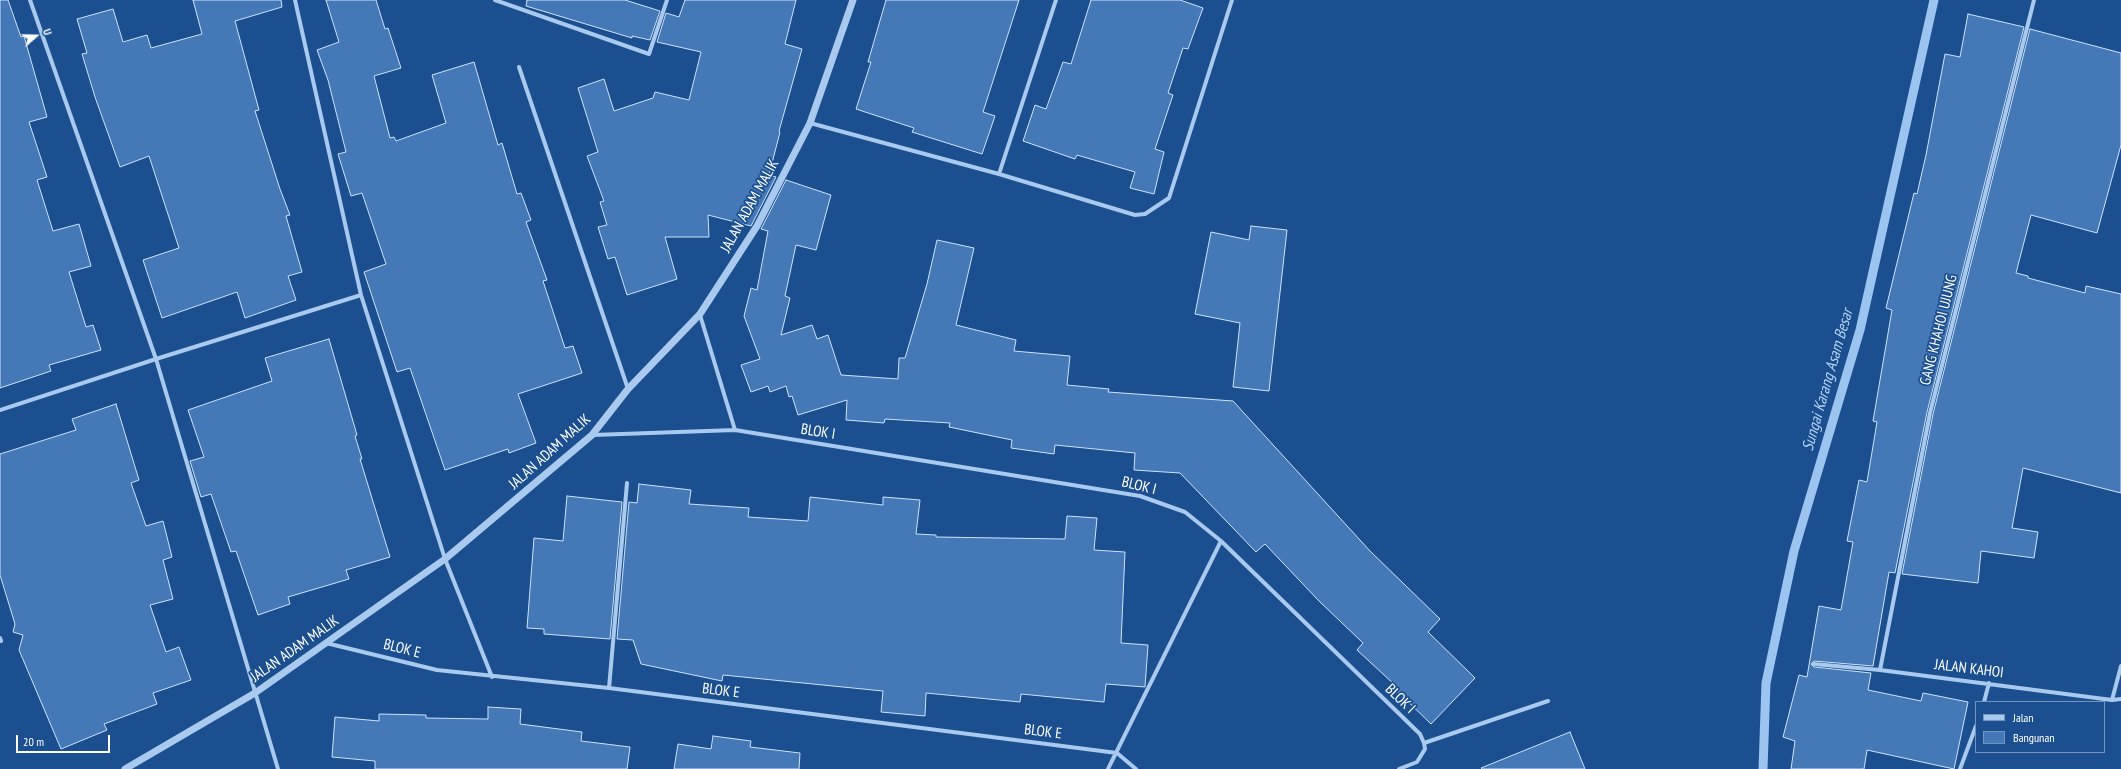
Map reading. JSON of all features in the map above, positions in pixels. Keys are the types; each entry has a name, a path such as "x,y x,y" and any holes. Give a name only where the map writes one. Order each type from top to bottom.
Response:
{"street":[{"path":"30,0 156,358 278,769"},
{"path":"295,0 361,295 445,559 492,677"},
{"path":"495,0 649,54 665,0"},
{"name":"JALAN ADAM MALIK","path":"125,769 255,693 445,559 592,435 628,389 700,314 757,226 810,123 852,0"},
{"path":"999,174 1056,0"},
{"path":"810,123 999,174 1135,214 1145,214 1169,198 1232,0"},
{"name":"GANG KHAHOI UJUNG","path":"1880,670 1930,413 2034,0"},
{"path":"519,67 628,389"},
{"path":"0,410 156,358 361,295"},
{"path":"700,314 735,430"},
{"name":"BLOK I","path":"592,435 735,430 1140,496 1185,512 1221,541 1420,734 1424,743"},
{"path":"610,688 626,483"},
{"path":"1108,769 1221,541"},
{"name":"BLOK E","path":"325,643 437,670 492,677 610,688 1117,753"},
{"name":"JALAN KAHOI","path":"1814,664 1880,670 2112,700 2121,699"},
{"path":"2112,700 2121,666"},
{"path":"1984,701 1989,684"},
{"path":"1399,769 1417,762 1425,749 1424,743 1548,701"},
{"path":"1960,769 1975,729"},
{"path":"1117,753 1136,769"}],"building":[{"path":"0,0 8,0 21,37 24,36 47,117 29,122 47,177 37,180 53,231 79,224 91,266 69,272 86,327 93,325 101,350 49,365 51,371 0,388"},
{"path":"193,0 281,0 282,7 235,21 259,110 255,111 290,215 286,216 302,272 288,276 296,300 245,318 237,292 162,318 143,260 179,248 149,156 120,167 95,97 82,54 87,53 77,19 113,9 123,42 147,35 151,48 202,34"},
{"path":"326,0 376,0 385,29 388,28 401,68 374,76 390,138 394,137 396,141 446,123 432,75 474,62 498,145 502,143 517,194 521,193 531,220 526,222 547,280 543,281 565,348 573,346 582,373 518,394 536,443 509,453 508,449 445,470 410,368 397,372 364,272 386,264 362,193 351,196 338,154 346,152 328,80 317,50 339,42"},
{"path":"527,0 625,0 660,11 650,40 632,36 632,38 526,6"},
{"path":"685,0 796,0 785,44 802,49 779,131 769,175 776,177 751,226 708,215 709,237 665,237 677,279 627,295 615,257 608,259 598,227 607,225 600,202 604,201 587,156 598,152 578,88 604,79 614,111 653,98 655,92 689,100 701,52 657,42 666,13 679,17"},
{"path":"886,0 1019,0 983,112 995,116 982,154 912,132 914,128 856,109 871,62 868,62"},
{"path":"1091,0 1180,0 1203,8 1188,49 1183,48 1168,93 1173,95 1155,149 1164,152 1154,194 1130,188 1135,172 1077,155 1075,159 1023,141 1035,105 1046,109 1063,62 1071,64"},
{"path":"1968,14 2024,27 1927,412 1895,573 1889,572 1873,666 1814,661 1811,664 1814,667 1871,673 1868,690 1921,701 1923,693 1968,702 1954,769 1867,750 1864,769 1791,769 1795,741 1783,737 1799,675 1807,677 1819,606 1841,610 1853,542 1847,541 1859,480 1867,482 1877,422 1873,421 1892,310 1886,308 1914,193 1917,194 1945,54 1960,57"},
{"path":"2030,29 2121,53 2121,145 2097,233 2031,215 2016,273 2028,276 2028,278 2085,293 2086,286 2121,294 2121,493 2023,468 2012,528 2038,532 2034,558 1981,551 1978,583 1902,574 1933,414"},
{"path":"786,180 831,195 816,250 796,245 785,296 790,298 781,335 812,325 817,339 828,335 841,375 898,379 899,358 905,358 927,284 937,240 974,248 956,325 1016,340 1014,351 1070,356 1067,385 1109,389 1108,392 1233,401 1370,551 1440,619 1428,632 1475,678 1431,724 1394,688 1396,686 1357,650 1363,643 1319,601 1265,544 1256,552 1180,473 1134,470 1135,453 1055,445 1054,454 1011,448 1012,440 949,427 950,423 885,419 884,423 846,420 847,400 798,415 792,396 789,397 786,386 770,392 768,386 751,392 741,365 760,359 744,316 751,288 757,290 768,231 761,229"},
{"path":"1251,226 1287,230 1269,391 1233,387 1240,323 1195,314 1211,232 1249,240"},
{"path":"329,339 357,435 355,436 362,459 360,459 390,557 346,570 349,579 288,597 290,604 258,615 236,551 231,552 211,494 201,497 190,461 204,457 188,410 272,381 265,358"},
{"path":"116,404 139,480 131,483 146,526 163,521 172,557 163,560 173,599 150,605 166,652 179,647 191,680 153,693 157,704 104,724 107,730 61,749 19,650 23,635 13,632 15,624 0,575 0,454 76,430 72,419"},
{"path":"639,484 691,490 689,504 749,508 748,517 808,521 810,497 883,505 883,497 920,500 916,534 936,535 936,537 1065,539 1067,516 1097,518 1094,550 1125,552 1121,643 1148,645 1145,687 1106,684 1104,702 1021,694 1020,702 926,693 925,716 881,712 883,691 723,675 722,681 641,664 633,640 617,639 629,502 637,503"},
{"path":"567,496 622,502 610,639 544,634 544,629 527,628 534,538 563,541"},
{"path":"488,707 521,709 520,724 582,732 581,741 630,747 627,769 375,769 375,761 332,757 335,717 379,721 379,714 426,715 426,718 488,719"},
{"path":"1570,732 1585,769 1481,768"},
{"path":"713,736 751,741 750,747 800,753 799,769 674,769 678,744 711,749"}],"waterway":[{"name":"Sungai Karang Asam Besar","path":"1763,769 1766,683 1794,551 1860,330 1934,0"}]}
